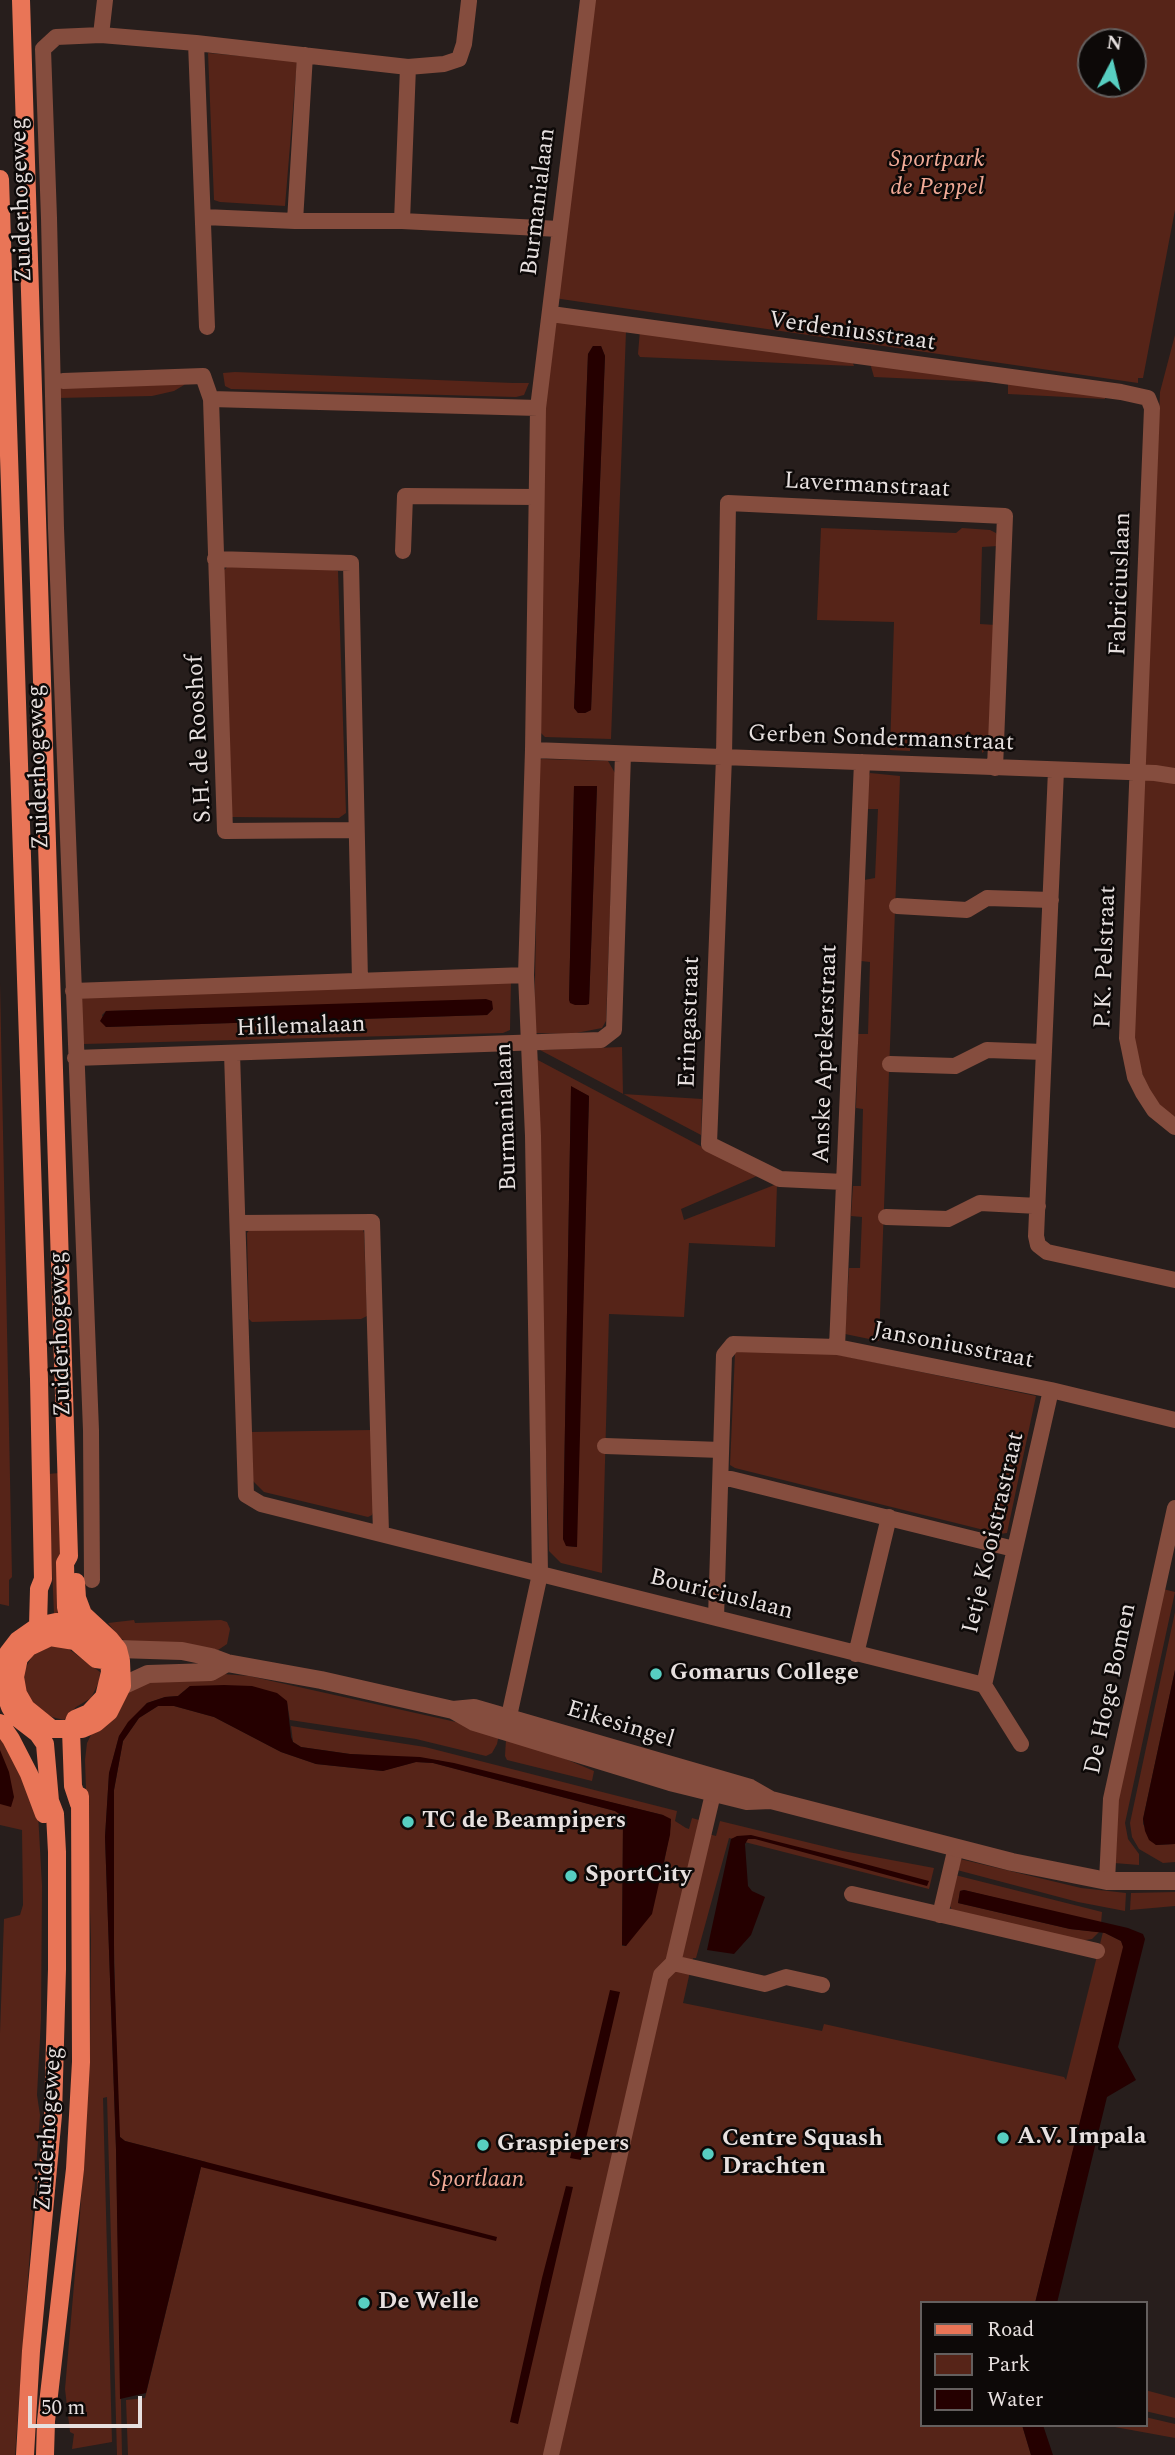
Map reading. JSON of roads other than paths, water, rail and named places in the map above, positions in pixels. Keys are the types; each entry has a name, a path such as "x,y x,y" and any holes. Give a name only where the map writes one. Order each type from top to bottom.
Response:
{"main road":[{"name":"Zuiderhogeweg","path":"22,0 69,1556 65,1563 66,1607 77,1619"},
{"name":"Zuiderhogeweg","path":"0,180 39,1379 43,1579 49,1588 46,1629"},
{"path":"77,1619 82,1629 112,1654 122,1686 109,1712 96,1723 77,1730 52,1729 26,1708 6,1674 4,1653 18,1640 77,1619"},
{"path":"46,1629 75,1642 96,1659 112,1654"},
{"path":"6,1674 46,1629"},
{"path":"77,1730 75,1719 89,1713 104,1697 112,1654"},
{"name":"Zuiderhogeweg","path":"6,1674 5,1694 10,1707 16,1717 45,1744 50,1801 55,1814 57,1852 53,2115 24,2455"},
{"path":"0,1723 29,1774 57,1852"},
{"name":"Zuiderhogeweg","path":"52,1729 56,1737 60,1802 55,1814"},
{"name":"Zuiderhogeweg","path":"45,2455 46,2420 76,2155 81,2062 82,1898 79,1804 73,1786 77,1730"}],"street":[{"path":"101,35 104,0"},
{"name":"Burmanialaan","path":"507,1725 540,1574 533,1136 526,975 533,750 538,408 588,0"},
{"name":"Zuiderhogeweg","path":"92,1580 90,1430 53,460 43,49 56,37 101,35 408,67 444,64 459,59 464,44 469,1"},
{"path":"196,43 207,327"},
{"path":"295,221 305,55"},
{"path":"402,221 408,67"},
{"path":"204,217 295,221 402,221 559,229"},
{"name":"Verdeniusstraat","path":"551,314 1121,392 1148,398"},
{"path":"63,381 203,376 211,399 538,408"},
{"name":"Fabriciuslaan","path":"1137,773 1152,408 1148,398"},
{"name":"S.H. de Rooshof","path":"211,399 225,831 356,830"},
{"path":"403,551 405,496 536,497"},
{"name":"Lavermanstraat","path":"724,757 728,503 1005,516 995,768"},
{"path":"215,559 351,563 360,981"},
{"name":"Gerben Sondermanstraat","path":"533,750 1175,776"},
{"path":"528,1043 601,1040 614,1030 623,754"},
{"name":"Eringastraat","path":"724,757 709,1144 780,1180 844,1182"},
{"name":"Anske Aptekerstraat","path":"837,1347 862,762"},
{"path":"1056,770 1036,1236 1038,1245 1047,1252 1175,1280"},
{"name":"P.K. Pelstraat","path":"1137,773 1127,1038 1135,1077 1143,1093 1154,1110 1175,1127"},
{"path":"897,906 967,910 987,898 1051,900"},
{"name":"Hillemalaan","path":"73,991 526,975"},
{"name":"Hillemalaan","path":"75,1058 528,1043"},
{"path":"890,1064 955,1066 987,1049 1044,1052"},
{"name":"Bouriciuslaan","path":"232,1053 246,1495 261,1504 984,1685"},
{"path":"886,1217 948,1219 980,1203 1038,1206"},
{"path":"239,1223 372,1222 381,1533"},
{"name":"Jansoniusstraat","path":"722,1450 724,1355 733,1344 837,1347 1051,1390 1175,1420"},
{"name":"Ietje Kooistrastraat","path":"984,1685 1051,1390"},
{"path":"606,1446 722,1450 716,1618"},
{"path":"720,1479 731,1479 1014,1549"},
{"name":"De Hoge Bomen","path":"1107,1881 1111,1799 1175,1508"},
{"path":"856,1654 889,1517"},
{"name":"Eikesingel","path":"112,1654 182,1651 227,1663 321,1680 453,1710 474,1708 507,1725 715,1786 750,1788 771,1800 1012,1862 1107,1881 1175,1881"},
{"name":"Eikesingel","path":"122,1686 148,1674 211,1672 227,1663"},
{"path":"984,1685 1021,1744"},
{"path":"551,2455 661,1975 673,1963 715,1786"},
{"path":"940,1915 956,1847"},
{"path":"852,1894 1097,1951"},
{"path":"673,1963 765,1984 786,1978 822,1985"}],"water":[{"path":"593,346 601,346 605,356 591,710 578,713 574,708 588,354"},
{"path":"574,786 597,786 589,1004 586,1005 575,1005 569,1000"},
{"path":"486,999 492,1001 493,1009 487,1015 106,1027 100,1021 106,1011"},
{"path":"571,1086 589,1096 577,1547 566,1546 563,1539"},
{"path":"1175,1670 1175,1844 1156,1845 1149,1840 1143,1819"},
{"path":"190,1686 252,1686 277,1693 287,1701 291,1737 293,1742 301,1747 350,1754 420,1757 454,1763 663,1815 671,1819 670,1835 652,1914 626,1946 622,1945 623,1822 621,1815 615,1811 433,1763 416,1762 383,1771 316,1764 281,1752 214,1717 174,1706 158,1706 139,1718 123,1741 114,1790 114,1964 120,2137 125,2141 497,2237 496,2241 201,2167 146,2393 120,2399 116,2149 105,1837 109,1773 119,1736 128,1722 147,1703 178,1696"},
{"path":"0,1750 9,1772 14,1797 11,1807 0,1804"},
{"path":"751,1835 929,1881 927,1886 748,1839 745,1844 748,1886 765,1897 751,1935 734,1954 707,1950 731,1839"},
{"path":"960,1891 1128,1928 1143,1934 1145,1939 1118,2047 1136,2080 1107,2097 1057,2301 1035,2301 1123,1947 1121,1941 1105,1933 1070,1929 958,1903"},
{"path":"610,1990 620,1992 581,2160 570,2158"},
{"path":"566,2186 573,2187 518,2424 510,2422 542,2278"},
{"path":"1023,2427 1044,2427 1053,2455 1031,2455"}],"place":[{"name":"Gomarus College","path":"656,1674"},
{"name":"TC de Beampipers","path":"408,1822"},
{"name":"SportCity","path":"571,1876"},
{"name":"A.V. Impala","path":"1003,2138"},
{"name":"Graspiepers","path":"483,2145"},
{"name":"Centre Squash Drachten","path":"708,2154"},
{"name":"De Welle","path":"364,2303"}],"park label":[{"name":"Sportpark de Peppel","path":"937,175"},
{"name":"Sportlaan","path":"477,2181"}]}
